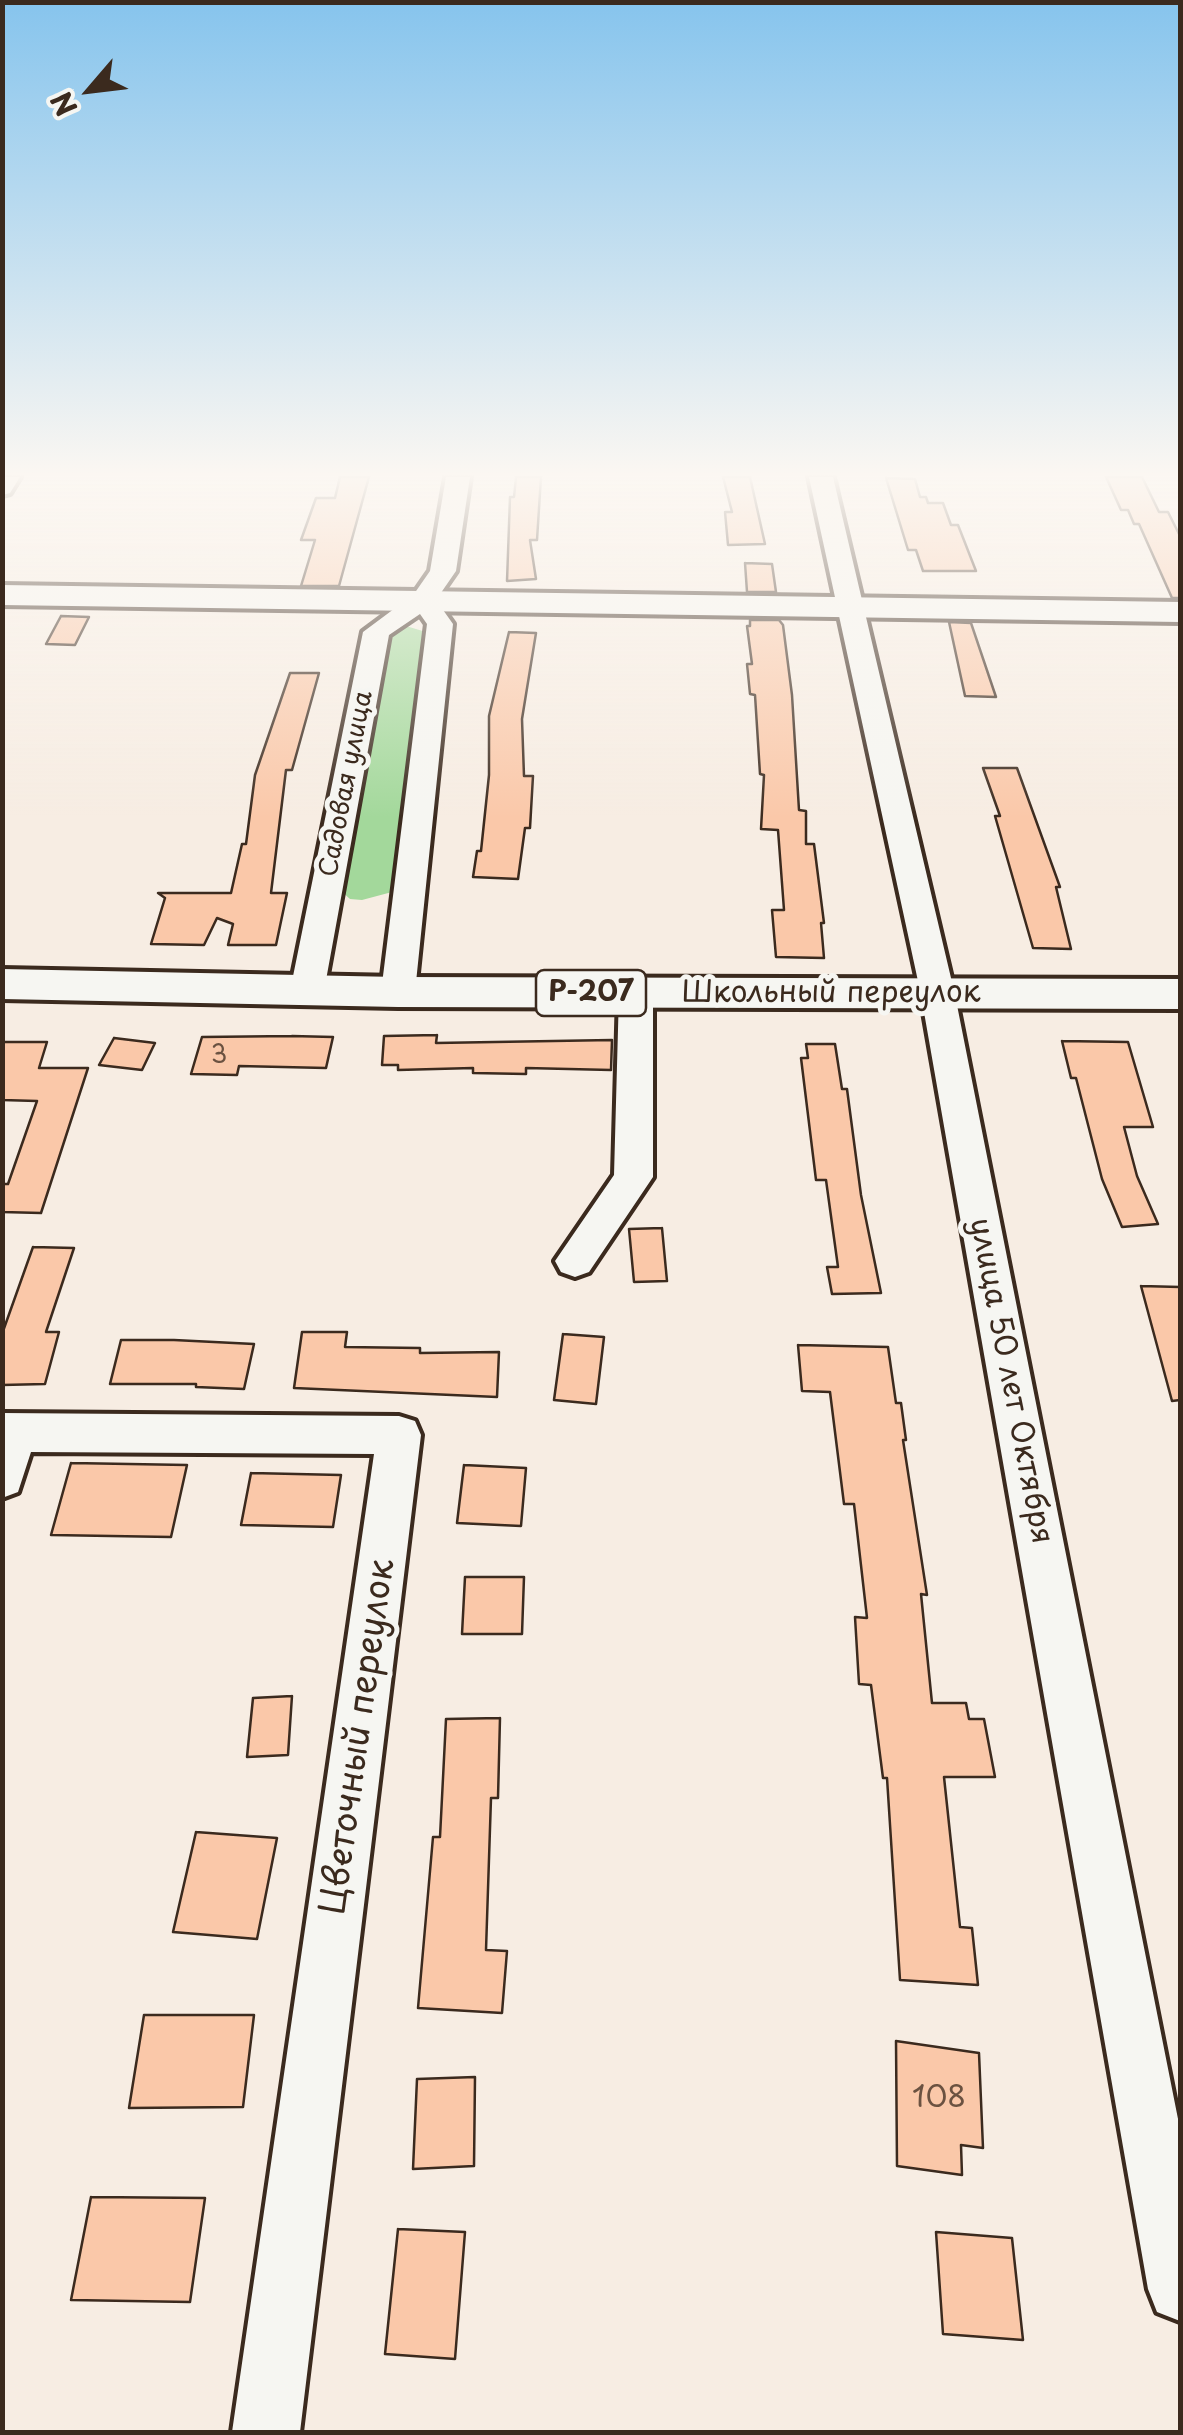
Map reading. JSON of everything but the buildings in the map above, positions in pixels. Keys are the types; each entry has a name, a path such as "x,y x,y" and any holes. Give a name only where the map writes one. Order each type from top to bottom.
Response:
{"main road":[{"path":"2,595 1180,612"},
{"name":"Школьный переулок","path":"2,984 398,992 1180,994"}],"street":[{"name":"Садовая улица","path":"307,991 376,632 423,600 429,591"},
{"name":"улица 50 лет Октября","path":"848,591 938,994 1180,2289"},
{"path":"398,992 440,624 423,600"},
{"path":"575,1261 633,1177 636,993"},
{"name":"Цветочный переулок","path":"6,1447 399,1435 266,2432"}],"green space":[{"path":"406,626 426,632 392,892 350,899 340,890 386,635"}]}
